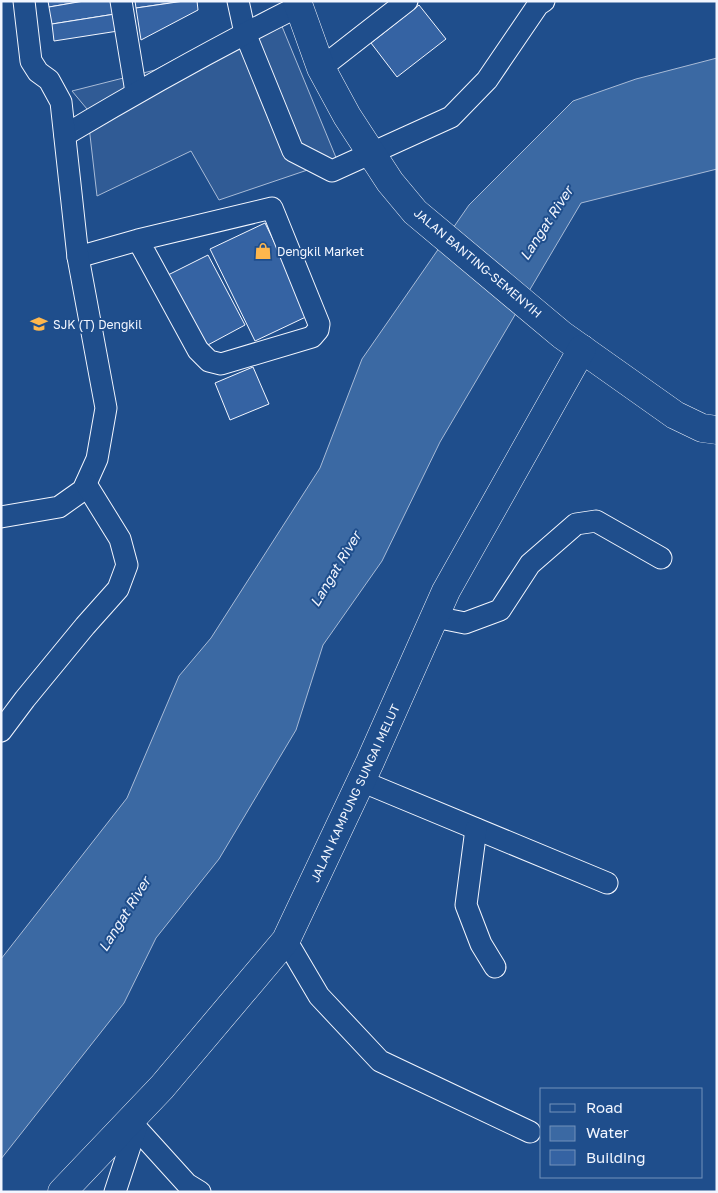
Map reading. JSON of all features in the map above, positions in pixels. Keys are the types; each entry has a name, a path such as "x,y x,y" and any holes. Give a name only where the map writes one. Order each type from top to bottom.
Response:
{"main road":[{"name":"JALAN BANTING-SEMENYIH","path":"298,4 321,68 347,116 390,182 416,212 572,342 675,415 702,428 717,430"},
{"name":"JALAN KAMPUNG SUNGAI MELUT","path":"62,1192 133,1124 286,940 361,781 446,591 572,342"}],"street":[{"path":"1,517 59,507 83,490 97,459 106,408 78,257 61,102 49,80 38,72 31,61 24,1"},
{"path":"121,1 136,92"},
{"path":"238,1 245,33 292,150 332,171 370,152 451,117 488,80 538,5 544,1"},
{"path":"321,68 407,1"},
{"path":"65,134 136,92 298,4"},
{"path":"78,257 138,240 272,208 319,324 318,330 312,337 222,364 209,361 198,350 138,240"},
{"path":"1,731 25,698 118,589 127,565 120,539 86,484"},
{"path":"435,617 465,622 500,610 530,564 576,524 596,521 661,558"},
{"path":"361,781 607,883"},
{"path":"476,829 466,905 481,944 495,967"},
{"path":"286,940 319,996 380,1061 530,1132"},
{"path":"115,1192 133,1124"},
{"path":"133,1124 187,1184 200,1192"}],"shaded area":[{"path":"274,7 337,160 219,200 191,151 97,196 87,109 72,91 155,70"}],"water":[{"name":"Langat River","path":"717,58 717,169 581,203 440,442 382,561 323,645 296,730 219,859 156,938 124,1003 1,1159 1,959 127,798 179,676 211,638 320,468 362,359 469,205 573,101 636,79"}],"building":[{"path":"48,1 84,1 49,7"},
{"path":"84,1 113,1 115,14 52,24 49,7"},
{"path":"135,1 184,1 136,8"},
{"path":"197,1 198,10 141,40 136,8"},
{"path":"419,5 446,39 397,77 371,43"},
{"path":"115,14 118,31 54,41 52,24"},
{"path":"265,223 310,315 255,341 210,249"},
{"path":"208,255 245,325 206,346 168,275"},
{"path":"253,367 269,404 230,420 215,383"}],"place":[{"name":"Dengkil Market","path":"263,251"},
{"name":"SJK (T) Dengkil","path":"39,324"}]}
